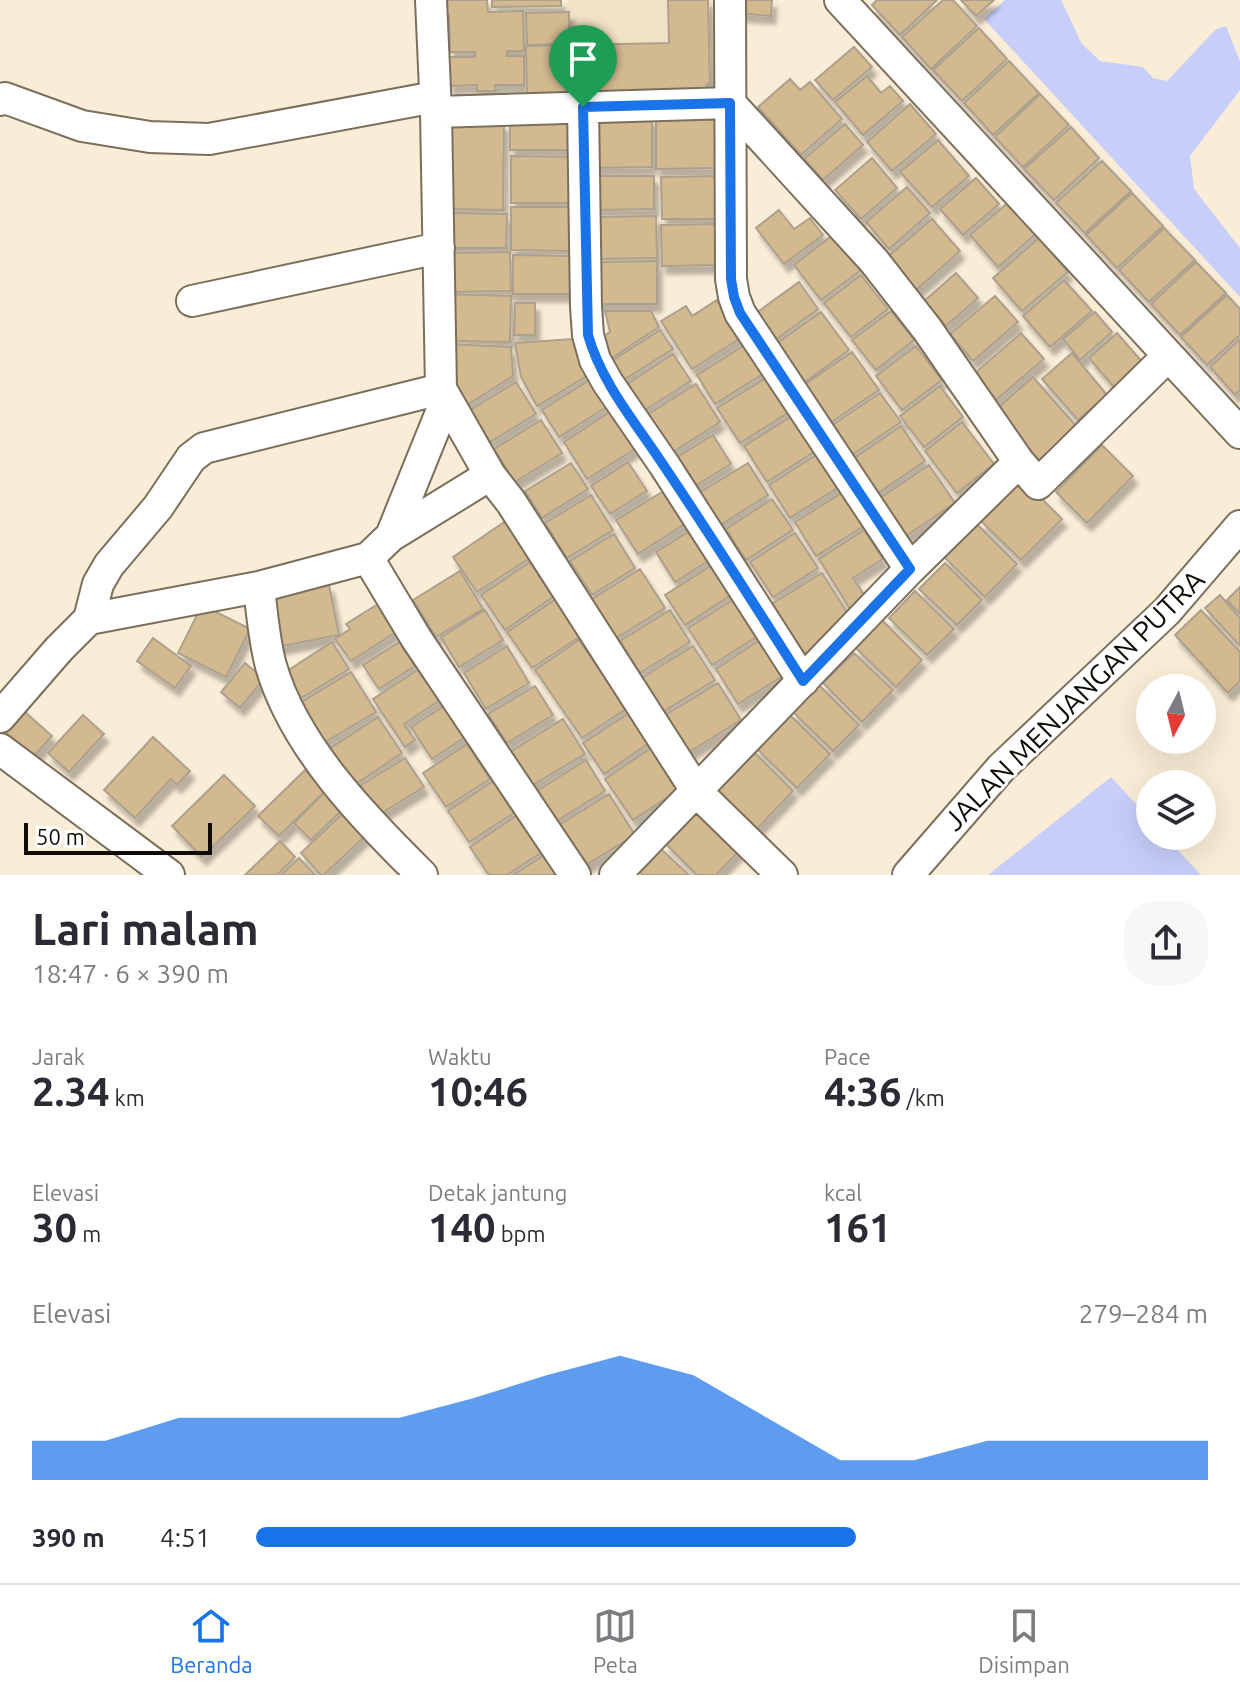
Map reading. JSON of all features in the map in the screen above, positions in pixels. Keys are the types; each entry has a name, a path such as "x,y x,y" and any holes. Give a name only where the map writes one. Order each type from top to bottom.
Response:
{"street":[{"path":"391,536 444,394 431,0"},
{"path":"730,0 731,279 734,297 740,313 910,569"},
{"path":"840,0 1240,433"},
{"path":"0,100 5,98 82,126 150,137 209,139 436,104 583,107 730,103 874,261 927,329 1019,462 1038,484 1168,356"},
{"path":"583,107 586,307 588,335 595,360 803,681"},
{"path":"192,301 439,248"},
{"path":"444,394 490,475 627,679 697,792 782,875"},
{"path":"0,717 89,619 98,584 109,565 158,507 191,458 204,448 444,394"},
{"path":"615,875 910,569 1019,462"},
{"path":"89,619 259,587 368,558 391,536 490,475"},
{"name":"JALAN MENJANGAN PUTRA","path":"908,875 1001,768 1167,611 1240,526"},
{"path":"368,558 425,651 575,875"},
{"path":"259,587 271,667 285,703 305,739 345,792 422,875"},
{"path":"0,749 169,875"}],"shaded area":[{"path":"568,0 717,0 717,86 706,95 526,97 524,12 568,11"},
{"path":"1005,0 1061,0 1082,44 1100,61 1143,67 1153,78 1167,81 1216,29 1226,26 1240,61 1240,90 1190,156 1194,189 1240,248 1240,297 984,19"},
{"path":"1111,777 1136,804 1136,850 1178,850 1201,875 988,875"}],"building":[{"path":"445,0 487,0 488,12 523,11 524,51 507,51 507,56 524,56 524,85 495,85 496,91 477,91 477,85 449,86 449,57 475,57 475,52 450,52 449,15 445,15"},
{"path":"492,0 561,0 561,6 492,7"},
{"path":"668,0 708,0 710,84 707,84 707,92 527,96 526,46 669,43"},
{"path":"736,0 772,0 771,16 735,13"},
{"path":"877,0 937,0 900,35 872,5"},
{"path":"943,0 953,0 977,26 931,69 902,37"},
{"path":"961,0 994,0 976,16"},
{"path":"569,12 569,44 527,45 526,13"},
{"path":"979,28 1007,59 962,101 933,70"},
{"path":"854,47 872,67 833,100 815,80"},
{"path":"1009,61 1039,93 993,135 964,103"},
{"path":"867,76 881,93 890,86 903,101 863,135 835,102"},
{"path":"790,79 800,90 810,82 842,119 801,155 758,107"},
{"path":"1040,94 1069,125 1023,167 995,137"},
{"path":"910,104 936,134 892,171 867,142"},
{"path":"718,115 719,168 656,169 656,116"},
{"path":"652,117 652,167 593,168 593,118"},
{"path":"510,119 568,119 569,150 510,150"},
{"path":"448,123 504,123 503,210 447,209"},
{"path":"845,124 863,145 823,180 804,159"},
{"path":"1071,127 1099,158 1054,200 1024,169"},
{"path":"938,140 969,176 932,207 900,172"},
{"path":"511,156 573,157 573,203 511,203"},
{"path":"872,158 897,188 861,219 835,190"},
{"path":"1102,161 1131,191 1085,233 1056,203"},
{"path":"594,176 654,176 654,209 595,210"},
{"path":"718,176 718,219 662,219 661,177"},
{"path":"976,178 999,204 963,235 940,209"},
{"path":"907,187 930,213 889,249 866,222"},
{"path":"1132,193 1163,226 1117,268 1086,235"},
{"path":"1010,201 1037,233 998,267 970,235"},
{"path":"511,207 574,207 574,251 511,250"},
{"path":"779,210 794,229 810,218 823,235 784,264 756,228"},
{"path":"449,213 507,214 506,248 449,248"},
{"path":"656,216 657,258 599,259 598,217"},
{"path":"932,219 960,251 914,292 885,259"},
{"path":"717,224 718,265 662,266 661,225"},
{"path":"1164,228 1195,260 1149,302 1119,270"},
{"path":"834,234 861,270 821,300 794,265"},
{"path":"1039,238 1068,272 1022,311 993,278"},
{"path":"510,252 511,291 446,292 445,253"},
{"path":"513,255 575,256 575,294 513,294"},
{"path":"657,261 657,304 597,304 597,262"},
{"path":"1196,262 1226,293 1180,335 1151,304"},
{"path":"956,273 978,298 946,326 924,301"},
{"path":"861,275 888,309 851,337 824,303"},
{"path":"1064,280 1092,311 1050,347 1023,316"},
{"path":"799,282 818,309 771,343 752,316"},
{"path":"447,294 511,296 510,342 446,341"},
{"path":"1227,295 1240,309 1240,335 1207,365 1181,337"},
{"path":"995,296 1018,322 973,361 950,334"},
{"path":"717,300 741,338 692,369 661,321 686,306 692,316"},
{"path":"515,303 535,303 535,335 514,335"},
{"path":"605,311 651,311 659,327 609,360 596,341 610,332"},
{"path":"891,311 914,340 876,370 852,340"},
{"path":"821,312 849,350 801,385 773,346"},
{"path":"1095,312 1112,332 1080,360 1063,339"},
{"path":"660,330 673,349 622,381 610,362"},
{"path":"1021,333 1044,359 996,400 974,374"},
{"path":"1117,333 1143,363 1114,387 1089,358"},
{"path":"573,339 587,376 537,406 521,377 515,343"},
{"path":"1240,339 1240,390 1235,395 1210,367"},
{"path":"748,343 766,372 715,404 697,375"},
{"path":"448,344 511,347 513,376 461,409 447,395"},
{"path":"916,346 942,380 902,410 876,376"},
{"path":"852,352 879,390 827,425 801,387"},
{"path":"1072,353 1107,395 1078,420 1042,379"},
{"path":"673,354 691,381 642,412 624,386"},
{"path":"769,376 791,411 740,443 717,408"},
{"path":"1033,377 1077,427 1039,460 995,410"},
{"path":"591,379 608,406 559,437 542,410"},
{"path":"516,382 536,414 490,442 470,410"},
{"path":"696,384 720,422 670,454 645,416"},
{"path":"940,386 963,417 924,447 900,416"},
{"path":"880,393 901,422 849,457 828,428"},
{"path":"611,411 635,449 587,479 564,442"},
{"path":"792,416 814,452 767,482 744,446"},
{"path":"541,420 562,453 515,482 494,449"},
{"path":"962,422 994,464 957,493 925,451"},
{"path":"901,426 925,461 874,496 850,461"},
{"path":"713,435 731,464 695,486 677,457"},
{"path":"1102,445 1133,476 1087,523 1056,492"},
{"path":"821,452 842,485 790,518 769,485"},
{"path":"628,462 647,491 610,514 591,486"},
{"path":"571,463 588,489 542,518 525,491"},
{"path":"748,463 768,495 719,526 699,493"},
{"path":"929,465 955,503 903,538 877,500"},
{"path":"1023,480 1062,519 1021,560 981,521"},
{"path":"667,489 688,522 638,554 616,520"},
{"path":"843,492 864,526 816,556 795,522"},
{"path":"591,495 613,530 567,558 545,523"},
{"path":"772,499 793,530 746,560 726,529"},
{"path":"506,521 530,558 477,592 453,557"},
{"path":"977,524 1017,564 985,597 944,557"},
{"path":"691,530 710,560 675,582 656,552"},
{"path":"864,530 883,559 853,578 866,598 850,609 819,559"},
{"path":"795,533 818,568 773,597 750,562"},
{"path":"614,534 635,568 592,595 570,561"},
{"path":"530,562 553,597 505,630 481,595"},
{"path":"945,563 982,600 957,625 919,589"},
{"path":"712,565 731,595 685,625 665,595"},
{"path":"640,569 665,608 616,638 592,599"},
{"path":"460,571 483,609 436,637 413,600"},
{"path":"822,573 848,614 802,660 765,608"},
{"path":"329,585 339,635 277,647 267,596"},
{"path":"1240,587 1240,614 1227,600"},
{"path":"915,591 954,629 927,655 889,618"},
{"path":"1220,595 1240,618 1240,646 1205,608"},
{"path":"556,599 581,636 532,668 507,632"},
{"path":"734,599 758,636 712,665 688,628"},
{"path":"378,604 396,632 351,661 335,639 350,629 346,624"},
{"path":"202,605 250,629 226,677 178,653"},
{"path":"485,610 503,640 459,667 441,637"},
{"path":"670,610 690,642 640,673 620,641"},
{"path":"1201,610 1240,652 1240,681 1228,693 1216,680 1216,674 1211,674 1175,635"},
{"path":"882,620 922,660 896,687 855,647"},
{"path":"153,638 191,666 175,688 137,661"},
{"path":"763,638 786,674 738,704 716,669"},
{"path":"579,640 626,709 582,738 535,670"},
{"path":"332,642 349,669 298,700 281,675"},
{"path":"399,642 415,666 379,689 363,665"},
{"path":"507,646 529,683 486,709 464,673"},
{"path":"693,646 715,680 661,713 640,679"},
{"path":"854,653 893,690 862,722 823,683"},
{"path":"245,663 264,679 240,708 221,692"},
{"path":"419,669 440,700 404,724 415,740 405,747 373,699"},
{"path":"351,672 376,712 322,744 298,704"},
{"path":"718,683 741,720 686,754 662,717"},
{"path":"819,685 859,725 833,751 792,711"},
{"path":"535,686 553,715 507,743 488,714"},
{"path":"444,706 465,737 432,759 411,727"},
{"path":"25,712 52,736 33,757 6,733"},
{"path":"629,713 649,743 604,774 583,743"},
{"path":"789,714 830,754 797,788 755,747"},
{"path":"83,715 104,734 69,772 48,753"},
{"path":"378,717 402,753 353,786 329,749"},
{"path":"563,719 585,754 531,786 510,752"},
{"path":"153,737 190,771 177,785 171,779 135,818 104,790"},
{"path":"467,744 490,779 446,807 423,773"},
{"path":"651,748 680,789 633,820 605,779"},
{"path":"753,751 793,791 754,832 713,792"},
{"path":"405,758 424,787 377,816 358,787"},
{"path":"586,760 605,791 555,822 535,792"},
{"path":"305,770 325,791 279,836 258,816"},
{"path":"224,775 255,806 202,857 172,826"},
{"path":"493,781 514,813 469,842 448,811"},
{"path":"326,791 343,809 311,840 294,823"},
{"path":"609,794 635,835 581,868 556,827"},
{"path":"699,808 741,849 716,875 697,875 665,843"},
{"path":"343,813 365,836 321,875 301,853"},
{"path":"517,815 542,852 507,875 489,875 470,847"},
{"path":"280,841 295,857 277,875 245,875"},
{"path":"660,848 689,875 643,875 638,871"},
{"path":"544,855 558,875 513,875"},
{"path":"299,858 315,875 281,875"}],"route":[{"path":"730,103 731,279 740,313 910,569 803,681 595,360 588,335 586,307 583,107 730,103"}]}
